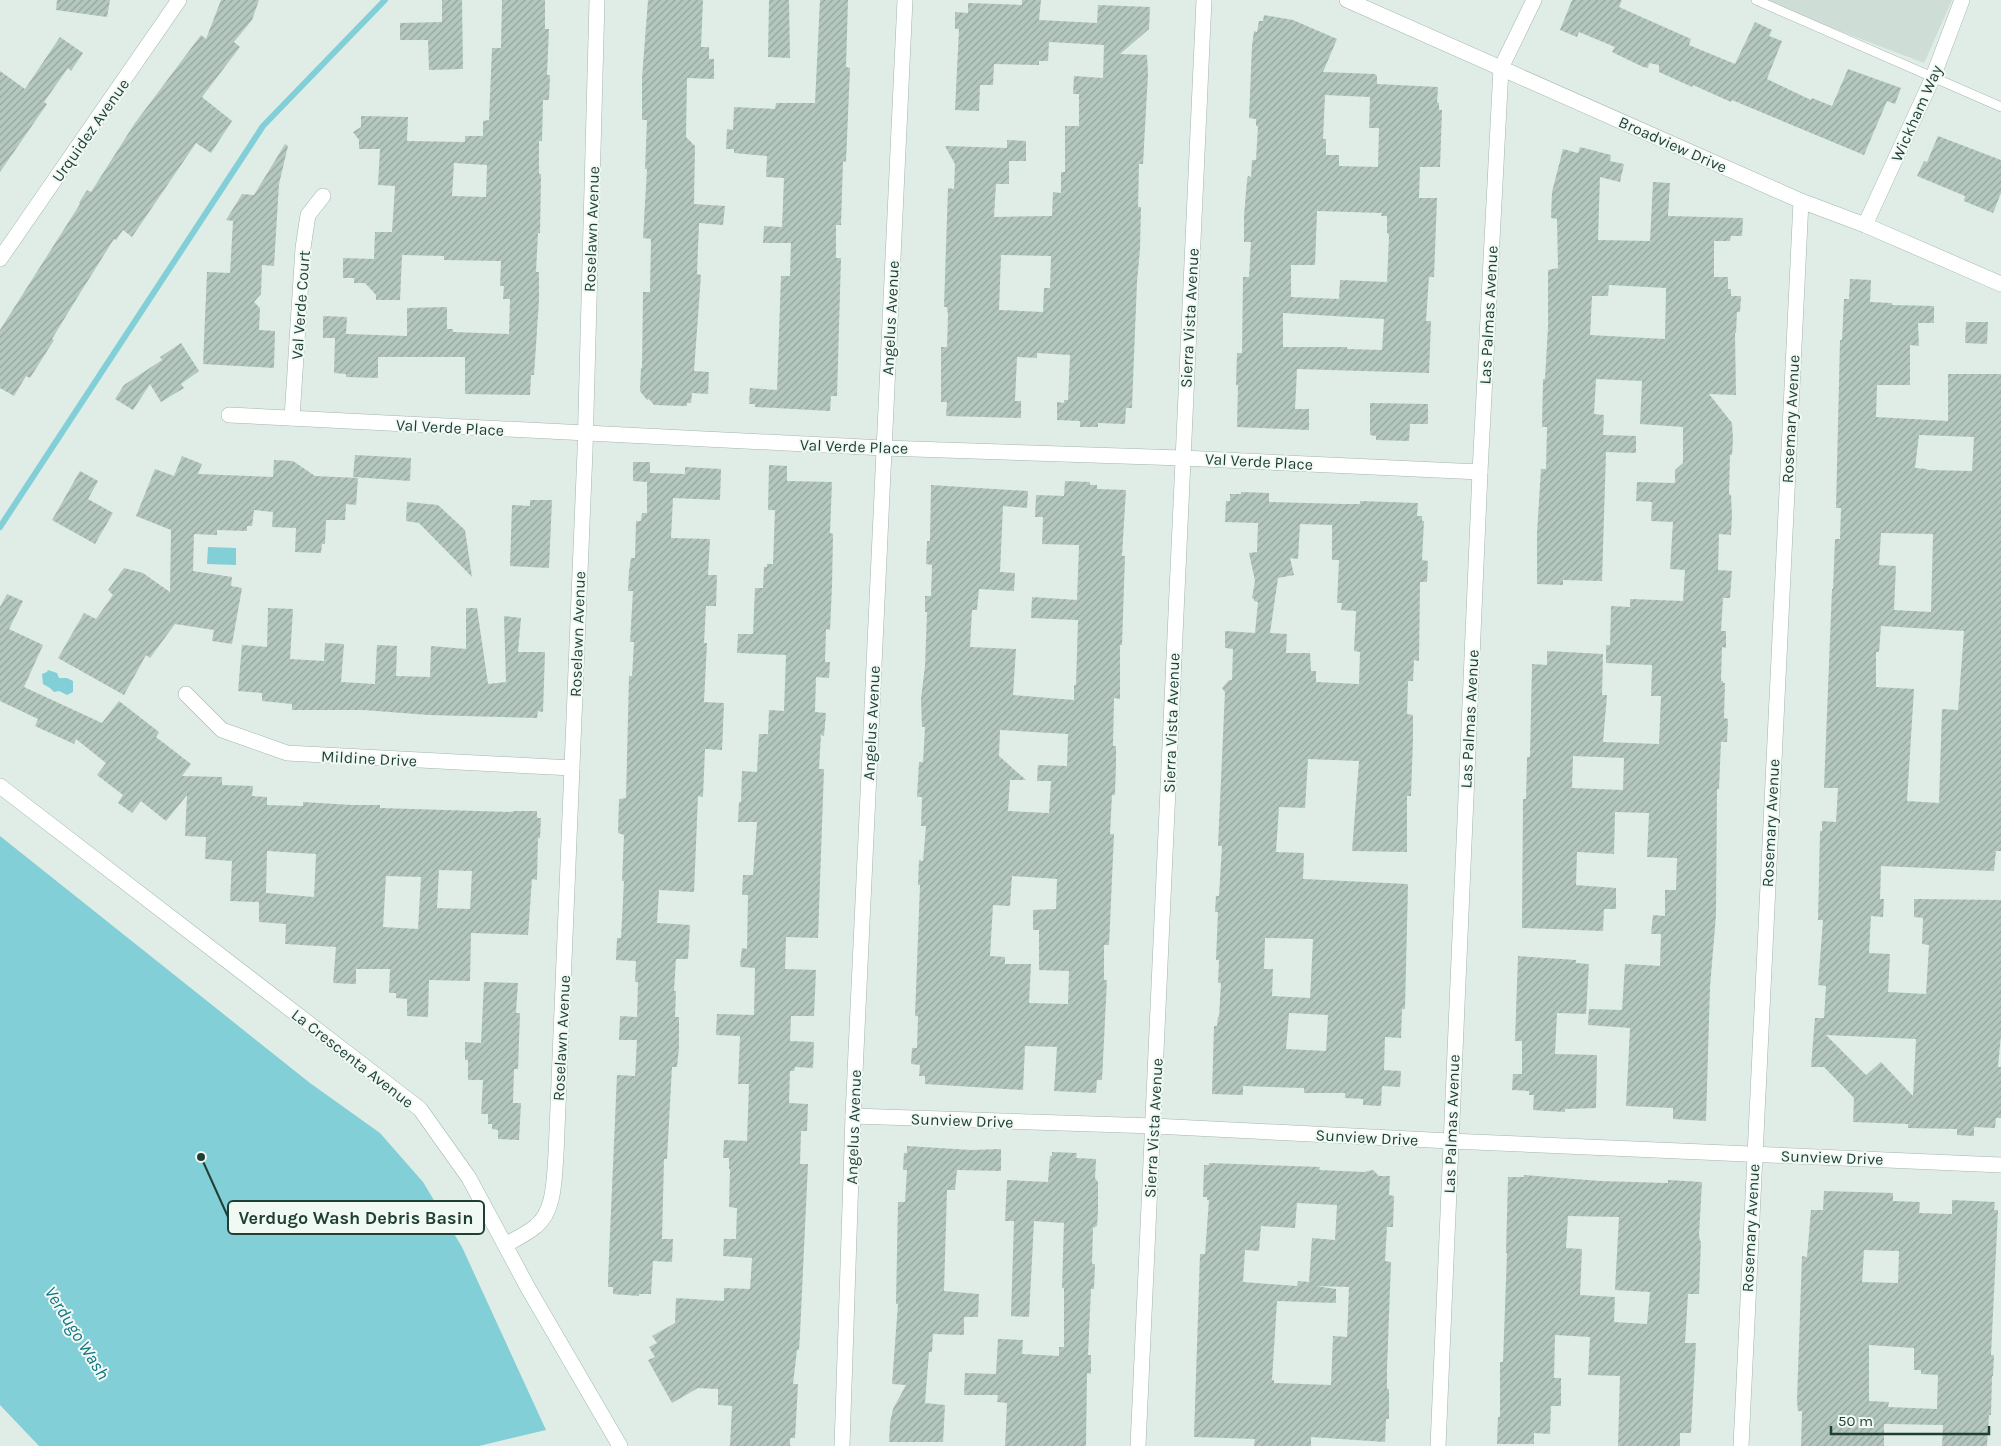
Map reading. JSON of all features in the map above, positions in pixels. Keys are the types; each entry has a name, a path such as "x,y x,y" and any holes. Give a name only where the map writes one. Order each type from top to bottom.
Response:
{"street":[{"name":"Urquidez Avenue","path":"0,259 180,0"},
{"name":"Roselawn Avenue","path":"505,1245 537,1226 544,1217 549,1206 553,1182 568,890 586,434 597,0"},
{"name":"Angelus Avenue","path":"842,1446 853,1116 905,0"},
{"name":"Sierra Vista Avenue","path":"1138,1446 1204,0"},
{"name":"Broadview Drive","path":"1347,0 1801,201 1865,225 2001,284"},
{"name":"Las Palmas Avenue","path":"1438,1446 1480,472 1501,68 1534,0"},
{"name":"Wickham Way","path":"1865,225 1933,77 1962,0"},
{"name":"Val Verde Court","path":"292,418 303,248 308,215 323,196"},
{"name":"Rosemary Avenue","path":"1741,1446 1801,201"},
{"name":"Val Verde Place","path":"229,415 884,448 1182,458 1480,472"},
{"name":"Mildine Drive","path":"186,694 222,730 287,753 572,768"},
{"name":"La Crescenta Avenue","path":"0,786 420,1109 469,1178 505,1245 620,1446"},
{"name":"Sunview Drive","path":"853,1116 1154,1126 1450,1141 2001,1164"}],"lane":[{"path":"1756,0 2001,107"}],"shaded area":[{"path":"1758,0 1952,0 1924,63"}],"water":[{"path":"208,547 236,548 236,565 207,564"},
{"path":"48,670 57,673 59,678 67,678 73,681 73,692 67,695 59,691 54,692 43,684 42,674"},
{"name":"Verdugo Wash","path":"0,836 310,1083 380,1133 423,1182 462,1247 546,1430 479,1446 39,1446 0,1405"}],"building":[{"path":"57,0 110,0 107,17 56,10"},
{"path":"221,0 259,0 252,20 234,42 240,47 202,97 232,121 211,153 196,143 132,237 123,230 116,240 114,239 30,378 26,376 14,396 0,388 0,330 87,190 91,192 135,123 201,35 206,39"},
{"path":"442,0 462,0 463,69 429,70 428,40 400,40 400,23 442,22"},
{"path":"502,0 545,0 545,29 549,29 547,75 550,75 549,100 543,100 542,141 539,141 539,174 541,174 540,233 538,233 536,272 539,272 539,300 534,375 531,375 530,395 465,394 465,357 378,357 378,378 346,377 346,374 334,373 335,338 323,338 323,316 347,317 346,334 407,336 407,308 447,307 447,329 453,329 453,332 509,334 510,299 503,299 504,286 500,286 501,261 444,260 444,256 402,255 400,300 376,300 376,295 365,283 354,283 354,278 343,278 343,258 374,259 375,232 392,232 395,186 378,185 380,149 359,149 359,140 353,132 361,127 361,116 408,117 407,141 465,142 465,136 483,136 483,121 489,120 492,48 501,48","holes":["454,163 487,165 486,197 452,196"]},
{"path":"648,0 703,0 701,47 709,47 709,59 714,59 714,79 687,78 686,137 695,146 694,204 725,206 723,225 699,223 697,274 701,275 694,371 709,372 708,394 692,393 691,403 687,403 687,406 654,405 640,391 643,292 650,292 651,239 643,238 647,169 645,169 647,120 642,120 642,78"},
{"path":"769,0 789,0 790,58 768,57"},
{"path":"820,0 848,0 846,67 850,68 846,162 843,161 841,225 836,225 836,258 841,258 837,396 831,396 830,411 755,407 755,404 749,404 750,388 777,390 781,276 790,276 791,243 763,243 764,226 782,227 784,178 766,177 767,156 734,153 734,149 726,149 727,129 733,130 734,107 775,109 776,103 815,103"},
{"path":"1022,0 1041,0 1039,20 1097,23 1098,5 1150,7 1149,29 1120,54 1147,55 1148,74 1143,164 1139,164 1138,207 1141,207 1140,249 1132,408 1126,408 1125,424 1098,423 1098,427 1080,427 1080,421 1057,420 1057,402 1064,403 1064,400 1068,400 1070,355 1037,353 1037,358 1017,357 1015,401 1021,401 1021,418 946,416 947,402 941,402 941,347 947,347 948,315 947,307 944,307 948,188 954,189 955,164 945,146 1007,148 1007,140 1026,141 1026,161 1009,161 1009,184 996,184 994,217 1052,216 1053,192 1061,193 1061,172 1065,172 1065,126 1079,126 1079,94 1073,94 1074,76 1103,78 1104,45 1049,42 1048,61 1039,61 1039,65 994,64 993,85 980,85 979,111 955,110 959,29 955,29 955,12 968,13 968,3 1022,5","holes":["1001,255 1051,256 1050,288 1044,288 1043,312 999,310"]},
{"path":"1572,0 1622,0 1619,7 1691,39 1689,45 1735,64 1755,22 1772,30 1769,36 1782,41 1767,79 1811,100 1812,98 1832,106 1848,69 1901,88 1895,104 1887,101 1864,155 1732,100 1731,102 1693,85 1692,87 1659,72 1659,65 1649,63 1648,68 1643,67 1612,52 1615,47 1579,32 1577,37 1560,30"},
{"path":"1264,15 1293,20 1337,39 1323,72 1375,74 1377,76 1377,84 1438,87 1437,102 1439,103 1439,110 1442,110 1440,167 1420,167 1419,198 1437,198 1434,277 1429,277 1426,321 1431,321 1429,373 1297,369 1295,409 1309,409 1309,430 1237,427 1237,353 1242,353 1243,277 1249,277 1251,242 1244,242 1244,216 1247,180 1248,176 1251,177 1252,160 1256,160 1258,126 1256,126 1256,119 1249,118 1252,46 1254,31 1257,32 1259,21 1263,21","holes":["1325,95 1370,97 1369,128 1379,128 1378,167 1339,166 1339,155 1326,155 1326,139 1323,139","1317,211 1382,213 1381,216 1387,216 1387,233 1389,237 1387,282 1340,280 1339,299 1291,297 1291,265 1315,265","1283,313 1384,319 1382,350 1347,349 1347,347 1283,347"]},
{"path":"60,37 83,53 71,71 68,68 44,102 47,104 0,172 0,71 25,89"},
{"path":"1938,136 2001,160 2001,193 1993,213 1964,201 1965,196 1917,176 1924,161 1927,162"},
{"path":"285,144 288,146 279,184 274,266 262,265 261,294 254,302 260,308 259,330 275,331 274,368 203,364 207,272 230,273 233,221 226,220 242,194 254,195"},
{"path":"1580,147 1611,155 1610,161 1624,164 1620,182 1600,177 1598,240 1650,241 1653,182 1670,183 1668,216 1743,218 1742,236 1731,236 1730,241 1714,241 1714,277 1728,277 1728,289 1731,289 1731,296 1741,296 1740,312 1737,312 1735,333 1736,395 1709,394 1732,423 1733,439 1732,455 1730,455 1729,494 1731,495 1731,535 1719,534 1718,570 1732,571 1730,598 1723,598 1721,631 1726,631 1726,648 1722,647 1721,681 1725,683 1724,718 1728,719 1727,742 1721,742 1719,789 1717,789 1716,915 1710,987 1706,1121 1673,1119 1673,1108 1626,1106 1630,1028 1588,1025 1589,1009 1622,1010 1625,964 1660,966 1661,934 1651,934 1653,915 1665,916 1665,890 1676,890 1677,858 1647,857 1649,813 1615,812 1614,854 1577,852 1576,885 1616,888 1616,909 1604,909 1603,931 1522,928 1523,799 1526,799 1527,757 1530,757 1532,664 1547,665 1547,651 1603,654 1602,695 1607,695 1603,742 1659,744 1661,696 1651,696 1652,665 1606,663 1606,645 1610,645 1611,606 1630,607 1630,599 1683,601 1685,570 1670,569 1673,522 1651,521 1652,502 1636,501 1637,482 1675,483 1675,470 1683,463 1683,427 1640,424 1642,381 1596,379 1594,414 1604,415 1603,435 1636,436 1636,453 1606,452 1602,581 1563,580 1563,585 1537,584 1537,534 1541,469 1546,469 1547,427 1542,427 1543,379 1545,379 1548,327 1548,270 1558,268 1557,219 1551,218 1552,192 1563,149 1578,153","holes":["1609,285 1666,288 1665,339 1590,335 1592,296 1608,296","1573,756 1624,758 1623,790 1572,788"]},
{"path":"1850,279 1871,280 1870,302 1892,303 1892,305 1934,306 1934,323 1918,323 1919,346 1910,345 1910,385 1877,385 1876,417 1948,421 1948,374 2001,374 2001,851 1996,851 1994,871 1881,866 1880,899 1884,899 1883,917 1871,916 1869,953 1890,954 1888,992 1926,994 1929,945 1922,944 1923,918 1914,917 1914,899 2001,900 2001,1035 1998,1067 2001,1067 2001,1118 1996,1118 1995,1128 1974,1127 1974,1136 1957,1135 1957,1129 1908,1128 1908,1124 1853,1122 1854,1098 1824,1067 1811,1067 1815,1018 1824,1018 1826,986 1818,985 1823,920 1818,920 1820,831 1822,831 1822,821 1836,822 1838,788 1824,788 1835,539 1840,539 1841,508 1836,508 1840,340 1842,340 1844,299 1849,299","holes":["1919,435 1974,437 1972,471 1915,468","1881,533 1933,534 1931,612 1894,610 1896,566 1879,565","1881,626 1964,631 1958,710 1942,709 1939,803 1907,801 1914,689 1876,687 1876,652 1879,652","1826,1035 1916,1039 1913,1096 1881,1062 1866,1075"]},
{"path":"1966,322 1988,322 1987,344 1965,343"},
{"path":"181,343 199,371 181,384 184,388 161,402 150,384 133,410 115,399 124,385 162,360 160,357"},
{"path":"1370,403 1428,404 1428,424 1410,424 1409,441 1376,440 1376,436 1370,435"},
{"path":"355,455 411,458 410,481 353,477"},
{"path":"182,456 202,464 198,474 273,477 274,460 293,461 315,476 358,478 356,505 346,504 345,520 326,520 325,544 322,544 321,553 295,552 296,528 272,527 273,512 254,510 252,526 247,526 247,531 217,530 217,535 194,534 193,571 232,577 231,586 242,588 232,644 212,641 214,630 175,624 150,658 146,655 124,695 58,658 84,613 96,619 113,595 108,590 124,568 143,573 170,592 171,530 136,516 155,469 174,476"},
{"path":"633,462 650,462 650,473 685,474 685,467 721,469 720,500 673,498 671,538 710,539 708,575 717,575 716,606 706,606 704,643 707,643 704,702 724,703 722,750 705,749 703,797 698,796 694,892 659,890 657,923 690,925 688,959 676,959 674,991 676,991 675,1017 679,1017 679,1048 677,1067 672,1067 667,1159 664,1159 662,1239 673,1239 672,1262 653,1261 651,1294 639,1294 639,1296 613,1294 613,1287 608,1287 617,1075 635,1076 637,1040 619,1040 620,1016 637,1017 638,982 635,982 636,961 616,960 617,938 621,938 624,881 622,881 624,835 618,833 619,799 626,798 629,676 632,676 634,642 630,642 633,591 628,591 629,572 631,558 635,558 636,521 641,521 642,513 647,513 647,482 633,481"},
{"path":"769,465 787,466 787,481 832,482 830,533 833,534 832,586 830,630 826,629 825,662 830,662 829,678 816,677 815,712 826,713 824,736 821,735 819,769 824,769 818,938 786,937 785,969 816,970 814,1016 791,1016 790,1041 814,1042 813,1068 795,1067 794,1071 790,1071 789,1103 808,1104 807,1131 801,1131 800,1164 808,1164 799,1350 797,1350 793,1384 798,1384 795,1438 790,1438 790,1446 730,1446 732,1406 718,1405 718,1389 698,1388 672,1403 648,1360 655,1357 649,1347 657,1343 652,1336 675,1323 676,1298 724,1301 724,1288 750,1289 752,1258 723,1256 724,1239 736,1239 737,1208 729,1207 730,1169 729,1158 723,1158 724,1140 747,1141 749,1084 738,1084 740,1036 716,1035 717,1014 754,1015 755,968 741,967 740,964 742,948 747,949 748,895 742,895 743,875 753,875 757,822 738,822 742,771 757,772 759,734 768,734 769,710 784,711 786,655 737,653 738,634 753,634 755,588 763,588 764,567 767,567 767,564 773,564 775,510 768,510"},
{"path":"80,471 98,481 88,499 113,513 95,544 52,520"},
{"path":"1065,481 1090,482 1090,485 1097,485 1097,489 1126,490 1122,556 1125,556 1122,645 1120,645 1120,699 1114,698 1113,746 1116,746 1116,763 1115,795 1112,795 1110,834 1114,834 1109,945 1104,945 1104,980 1107,980 1102,1080 1097,1080 1096,1093 1054,1091 1057,1047 1025,1046 1023,1090 925,1084 925,1076 919,1076 920,1065 911,1064 912,1048 917,1048 918,1016 915,1016 920,885 918,885 919,860 923,861 926,826 921,826 922,797 917,797 919,762 923,762 925,727 922,727 921,699 925,666 927,612 925,612 925,596 931,596 932,565 926,564 927,541 930,541 931,485 1028,491 1027,508 1003,506 1000,572 1015,573 1014,591 979,589 977,610 972,610 970,647 1016,649 1013,695 1074,700 1078,620 1031,618 1032,597 1077,600 1079,545 1042,544 1043,517 1035,517 1036,495 1064,496","holes":["1000,730 1068,734 1067,766 1038,765 1037,781 1051,781 1049,813 1008,811 1010,780 1026,780 999,756","1012,876 1057,879 1056,909 1033,910 1033,930 1039,930 1039,970 1069,971 1068,1004 1029,1003 1031,964 1005,964 1005,957 990,956 993,905 1010,906"]},
{"path":"1241,492 1269,493 1269,502 1360,504 1360,501 1418,503 1417,516 1422,516 1422,521 1424,521 1422,560 1428,561 1427,582 1420,582 1419,661 1414,660 1413,681 1408,681 1407,714 1413,715 1413,739 1411,796 1407,796 1407,852 1352,851 1359,761 1308,759 1305,808 1279,807 1276,852 1304,853 1303,879 1408,885 1405,1009 1402,1009 1401,1038 1385,1037 1384,1070 1401,1071 1400,1087 1382,1086 1381,1106 1363,1105 1363,1099 1345,1098 1345,1093 1304,1093 1304,1088 1243,1086 1243,1095 1212,1094 1214,1026 1217,1026 1219,1017 1221,983 1218,983 1219,960 1216,960 1218,912 1215,912 1216,896 1219,896 1222,846 1218,846 1225,692 1222,688 1229,680 1232,680 1233,649 1225,648 1225,631 1255,633 1258,602 1252,598 1255,581 1249,553 1257,552 1258,523 1225,522 1226,501 1230,501 1230,494 1241,494","holes":["1300,524 1332,525 1332,560 1339,560 1337,603 1342,603 1341,610 1356,611 1354,651 1360,652 1359,684 1316,682 1316,671 1311,671 1310,653 1286,653 1287,634 1270,633 1278,578 1294,575 1290,558 1298,559","1265,938 1313,939 1310,998 1272,996 1273,969 1264,969","1289,1013 1328,1015 1326,1051 1286,1049"]},
{"path":"530,500 552,500 549,568 510,566 512,505 530,506"},
{"path":"407,502 438,505 465,530 472,577 419,523 406,521"},
{"path":"7,594 23,601 9,629 43,645 24,687 102,723 119,701 159,732 156,737 191,764 182,776 222,777 222,785 253,786 252,796 267,797 267,805 303,806 303,802 380,805 380,808 537,811 537,818 541,818 540,838 538,838 537,880 532,879 528,935 471,933 470,981 429,980 428,1017 407,1016 407,999 396,998 396,993 389,993 390,969 356,969 356,984 333,983 336,947 285,944 286,924 259,922 259,902 230,901 232,861 205,859 206,837 185,836 187,795 166,821 141,801 132,813 118,803 123,795 97,775 106,763 76,739 74,744 35,726 38,719 0,701 0,607","holes":["267,851 316,854 314,897 266,893","439,870 472,871 470,909 437,908","386,876 421,877 418,929 383,927"]},
{"path":"268,608 293,609 290,659 324,661 325,643 344,644 341,682 375,684 377,645 397,646 396,676 430,677 431,646 466,649 466,608 477,608 488,684 506,682 504,616 521,618 518,652 545,652 543,712 538,711 537,718 429,715 363,710 292,710 292,704 262,701 262,693 238,691 242,645 267,647"},
{"path":"1518,956 1576,960 1576,963 1589,964 1586,1014 1557,1013 1555,1054 1597,1055 1596,1108 1565,1109 1565,1112 1533,1110 1534,1095 1529,1095 1529,1091 1512,1090 1513,1074 1522,1074 1522,1041 1515,1041"},
{"path":"484,982 518,983 516,1013 520,1013 518,1069 514,1069 513,1103 521,1103 519,1140 498,1139 498,1130 492,1129 492,1124 488,1124 488,1114 481,1114 483,1080 468,1080 468,1060 465,1060 465,1042 481,1043"},
{"path":"907,1146 971,1150 1001,1149 1001,1171 957,1170 955,1190 947,1190 944,1291 979,1294 978,1317 964,1317 964,1335 933,1334 932,1352 929,1352 925,1403 945,1405 943,1442 889,1442 893,1409 906,1385 892,1384 898,1304 896,1304 898,1202 905,1202 907,1170 903,1170 904,1153 907,1153"},
{"path":"1052,1152 1077,1153 1076,1158 1096,1159 1095,1178 1098,1182 1098,1212 1097,1226 1093,1228 1092,1264 1095,1264 1094,1289 1091,1289 1088,1355 1091,1355 1091,1374 1087,1373 1086,1446 1005,1446 1007,1403 997,1402 998,1395 964,1395 965,1373 996,1374 998,1339 1023,1340 1022,1354 1059,1356 1059,1347 1064,1347 1064,1288 1062,1288 1064,1223 1034,1221 1029,1317 1011,1316 1014,1221 1005,1221 1007,1180 1048,1182"},
{"path":"1209,1163 1320,1167 1319,1170 1364,1172 1373,1170 1379,1176 1390,1176 1389,1195 1394,1196 1393,1227 1387,1227 1385,1261 1391,1262 1387,1369 1389,1419 1386,1419 1385,1442 1311,1437 1311,1446 1254,1446 1255,1439 1194,1437 1200,1254 1205,1254 1209,1200 1207,1200 1207,1197 1203,1197 1204,1165 1209,1165","holes":["1297,1203 1337,1205 1335,1240 1312,1238 1309,1282 1298,1281 1297,1286 1243,1282 1245,1250 1259,1251 1261,1226 1295,1228","1316,1286 1349,1287 1347,1337 1333,1336 1331,1385 1274,1383 1274,1380 1272,1380 1277,1301 1336,1303 1336,1289"]},
{"path":"1524,1175 1600,1181 1668,1183 1668,1180 1702,1182 1699,1235 1701,1241 1699,1294 1688,1294 1685,1343 1696,1343 1691,1433 1680,1433 1680,1446 1618,1446 1620,1376 1588,1375 1590,1337 1555,1335 1554,1378 1561,1378 1561,1406 1551,1406 1550,1434 1534,1433 1534,1444 1497,1444 1498,1417 1500,1417 1500,1362 1503,1362 1508,1177 1524,1177","holes":["1568,1216 1619,1217 1615,1290 1650,1292 1647,1324 1614,1322 1615,1297 1580,1295 1582,1249 1566,1248"]},
{"path":"1824,1191 1893,1193 1893,1201 1920,1202 1919,1213 1952,1214 1952,1200 1995,1202 1994,1210 1998,1210 1991,1355 1994,1355 1991,1415 1989,1415 1987,1446 1942,1446 1943,1425 1884,1424 1884,1446 1801,1446 1802,1411 1798,1411 1797,1401 1802,1256 1807,1257 1811,1210 1823,1210","holes":["1864,1250 1899,1251 1898,1283 1862,1282","1869,1345 1914,1348 1914,1370 1921,1370 1921,1374 1938,1375 1937,1409 1888,1407 1889,1402 1869,1401"]}],"waterway":[{"path":"0,527 263,126 385,0"}],"place":[{"name":"Verdugo Wash Debris Basin","path":"201,1157"}]}
